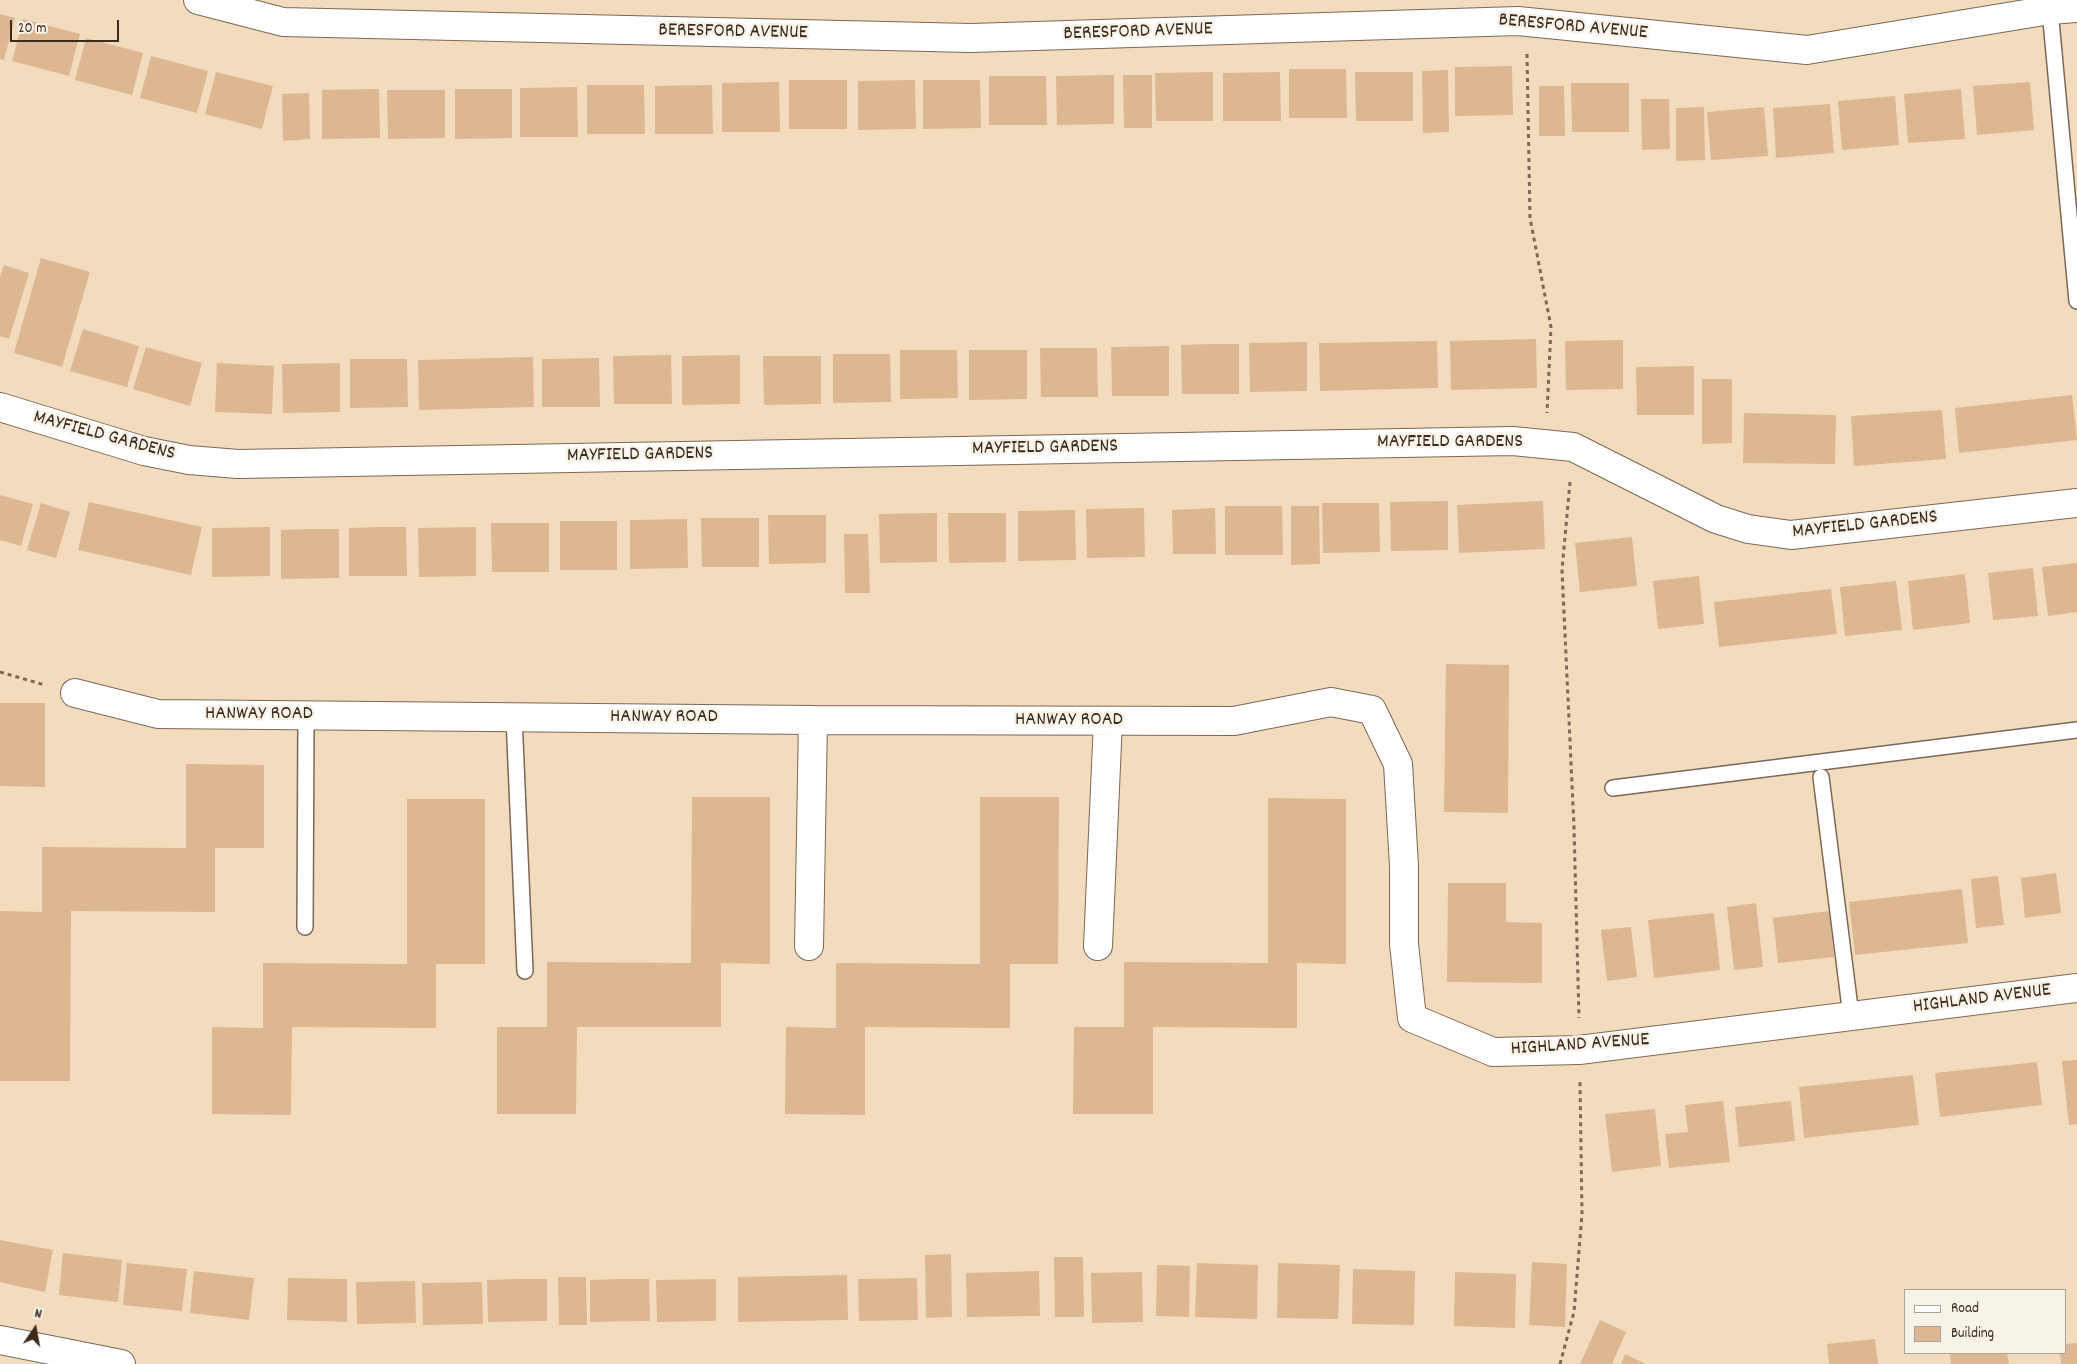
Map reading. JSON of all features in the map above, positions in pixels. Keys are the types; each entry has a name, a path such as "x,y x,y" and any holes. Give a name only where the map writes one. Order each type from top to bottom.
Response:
{"street":[{"name":"BERESFORD AVENUE","path":"198,0 283,22 972,38 1518,20 1807,50 2067,6"},
{"name":"MAYFIELD GARDENS","path":"0,407 144,451 189,460 238,464 1513,441 1573,447 1716,518 1748,529 1790,535 2077,503"},
{"name":"HANWAY ROAD","path":"75,693 158,714 813,720 1234,721 1331,702"},
{"name":"HIGHLAND AVENUE","path":"1331,702 1372,710 1398,764 1404,866 1404,944 1412,1018 1493,1052 1579,1050 2077,988"},
{"path":"809,946 813,720"},
{"path":"1098,946 1108,722"},
{"path":"0,1340 121,1364"}],"lane":[{"path":"2067,6 2077,301"},
{"path":"305,926 306,715"},
{"path":"514,717 525,971"},
{"path":"1613,788 2077,730"},
{"path":"1821,777 1851,1016"}],"path":[{"path":"1526,22 1530,218 1551,327 1546,443"},
{"path":"1560,1364 1574,1312 1582,1214 1574,827 1562,570 1573,447"},
{"path":"0,672 75,693"}],"building":[{"path":"0,14 15,18 4,60 0,59"},
{"path":"23,19 80,34 69,76 12,61"},
{"path":"86,38 143,53 132,95 75,80"},
{"path":"151,56 208,71 197,113 140,98"},
{"path":"1512,66 1513,115 1455,116 1455,67"},
{"path":"1289,69 1346,69 1347,118 1289,118"},
{"path":"1448,70 1449,132 1423,133 1422,71"},
{"path":"216,72 273,86 262,129 205,114"},
{"path":"1213,72 1213,121 1156,121 1155,73"},
{"path":"1280,72 1281,121 1223,121 1223,73"},
{"path":"1355,72 1413,72 1413,121 1356,121"},
{"path":"1114,75 1114,124 1057,125 1056,76"},
{"path":"1123,75 1152,75 1152,128 1124,128"},
{"path":"989,76 1046,76 1047,125 989,125"},
{"path":"789,80 847,80 847,129 789,129"},
{"path":"915,80 916,129 858,130 858,81"},
{"path":"923,80 980,80 981,128 923,129"},
{"path":"779,82 780,132 722,132 722,83"},
{"path":"2030,82 2034,130 1977,135 1973,86"},
{"path":"1571,83 1629,83 1629,132 1572,132"},
{"path":"587,85 644,85 645,134 587,134"},
{"path":"712,85 713,134 655,134 655,86"},
{"path":"1539,86 1564,86 1565,136 1539,136"},
{"path":"577,87 578,137 520,137 520,88"},
{"path":"379,89 380,138 322,139 322,90"},
{"path":"455,89 512,89 512,138 455,139"},
{"path":"1961,89 1965,139 1908,143 1904,94"},
{"path":"387,90 445,90 445,138 388,139"},
{"path":"309,93 310,139 283,141 282,94"},
{"path":"1895,96 1899,145 1842,150 1838,101"},
{"path":"1641,99 1669,99 1670,149 1642,150"},
{"path":"1830,104 1834,153 1776,158 1773,108"},
{"path":"1704,107 1705,160 1676,161 1676,108"},
{"path":"1764,107 1768,156 1711,160 1707,112"},
{"path":"41,258 90,272 62,367 14,353"},
{"path":"4,265 29,273 9,339 0,336 0,277"},
{"path":"83,329 139,346 127,387 70,371"},
{"path":"1536,339 1537,388 1451,390 1450,341"},
{"path":"1623,340 1623,389 1566,390 1565,341"},
{"path":"1437,341 1438,388 1320,391 1319,343"},
{"path":"1307,342 1307,391 1250,392 1249,343"},
{"path":"1239,344 1239,394 1182,394 1181,345"},
{"path":"1169,346 1169,396 1112,396 1111,347"},
{"path":"146,347 202,363 190,406 133,389"},
{"path":"1040,348 1097,348 1098,397 1041,397"},
{"path":"900,350 957,350 958,398 900,399"},
{"path":"969,350 1027,350 1027,399 969,400"},
{"path":"833,354 890,354 891,402 833,403"},
{"path":"671,355 672,404 614,404 613,356"},
{"path":"740,355 740,404 682,405 682,356"},
{"path":"763,356 821,356 821,404 764,405"},
{"path":"533,357 534,407 419,410 418,360"},
{"path":"599,358 600,407 542,407 542,359"},
{"path":"350,359 407,359 408,407 350,408"},
{"path":"217,363 274,366 272,414 215,412"},
{"path":"340,363 340,412 283,413 282,364"},
{"path":"1694,366 1694,415 1637,415 1636,367"},
{"path":"1702,379 1732,379 1732,443 1702,444"},
{"path":"2072,395 2077,440 1959,453 1955,408"},
{"path":"1942,410 1946,459 1854,466 1851,416"},
{"path":"1744,413 1836,415 1835,464 1743,463"},
{"path":"0,495 33,504 21,546 0,540"},
{"path":"1448,501 1448,550 1391,551 1390,502"},
{"path":"1543,501 1545,549 1459,553 1457,505"},
{"path":"89,502 202,527 191,575 78,550"},
{"path":"41,503 70,512 56,558 27,550"},
{"path":"1322,503 1379,503 1380,552 1323,553"},
{"path":"1225,506 1282,506 1283,555 1225,555"},
{"path":"1291,506 1319,506 1320,564 1291,565"},
{"path":"1144,508 1145,557 1087,558 1086,509"},
{"path":"1215,508 1216,554 1173,554 1172,510"},
{"path":"1075,510 1076,560 1018,561 1018,511"},
{"path":"937,513 937,562 880,563 879,514"},
{"path":"948,513 1006,513 1006,562 949,563"},
{"path":"768,515 826,515 826,563 769,564"},
{"path":"701,518 759,518 759,567 702,567"},
{"path":"687,519 688,568 630,569 630,520"},
{"path":"560,521 617,521 617,570 560,570"},
{"path":"491,523 549,523 549,572 492,572"},
{"path":"270,527 270,576 212,577 212,528"},
{"path":"406,527 407,576 349,576 349,528"},
{"path":"476,527 476,576 419,577 418,528"},
{"path":"339,529 339,578 281,579 281,530"},
{"path":"844,534 868,534 870,593 845,593"},
{"path":"1632,537 1637,586 1580,592 1575,543"},
{"path":"2077,563 2077,612 2048,616 2042,567"},
{"path":"2033,568 2038,616 1993,620 1988,573"},
{"path":"1965,574 1970,623 1913,630 1908,581"},
{"path":"1699,576 1704,624 1658,629 1653,581"},
{"path":"1896,581 1902,630 1845,636 1840,587"},
{"path":"1831,589 1837,634 1719,647 1714,602"},
{"path":"1446,664 1509,665 1508,813 1444,812"},
{"path":"0,703 45,703 45,787 0,786"},
{"path":"186,764 264,765 264,848 215,848 215,912 71,911 70,1081 0,1081 0,911 42,912 42,847 186,848"},
{"path":"692,797 770,797 770,964 721,963 721,1027 577,1027 576,1114 497,1114 497,1027 547,1027 547,962 691,963"},
{"path":"980,797 1059,797 1058,964 1010,964 1010,1028 865,1027 865,1115 785,1114 786,1027 836,1028 836,963 980,964"},
{"path":"1268,798 1346,799 1346,964 1297,963 1297,1028 1153,1027 1153,1114 1073,1114 1074,1027 1124,1027 1124,962 1268,963"},
{"path":"407,799 485,799 485,964 436,964 436,1028 292,1027 291,1115 212,1114 212,1027 263,1028 263,963 407,964"},
{"path":"2056,873 2061,913 2025,918 2021,878"},
{"path":"1998,876 2004,925 1976,928 1971,879"},
{"path":"1448,883 1506,883 1506,922 1542,923 1542,983 1447,982"},
{"path":"1962,889 1968,943 1855,955 1849,902"},
{"path":"1756,903 1763,967 1734,970 1727,907"},
{"path":"1829,911 1834,957 1778,963 1773,918"},
{"path":"1714,913 1720,970 1654,978 1648,920"},
{"path":"1631,927 1637,977 1607,981 1601,930"},
{"path":"2077,1060 2077,1124 2069,1125 2062,1061"},
{"path":"2037,1062 2042,1105 1940,1117 1935,1073"},
{"path":"1913,1075 1919,1125 1804,1138 1799,1087"},
{"path":"1723,1101 1730,1162 1669,1168 1665,1134 1688,1132 1685,1105"},
{"path":"1791,1101 1795,1141 1739,1147 1735,1107"},
{"path":"1655,1109 1661,1166 1612,1172 1605,1114"},
{"path":"0,1240 53,1250 45,1292 0,1282"},
{"path":"63,1253 122,1260 118,1302 59,1295"},
{"path":"951,1254 952,1317 926,1318 925,1255"},
{"path":"1054,1257 1083,1257 1084,1317 1055,1317"},
{"path":"1532,1262 1567,1264 1565,1327 1529,1325"},
{"path":"127,1263 187,1269 182,1311 123,1305"},
{"path":"1197,1263 1258,1265 1257,1319 1195,1317"},
{"path":"1278,1263 1340,1265 1338,1319 1277,1318"},
{"path":"1157,1265 1190,1266 1189,1317 1156,1316"},
{"path":"1353,1269 1415,1271 1414,1325 1352,1324"},
{"path":"194,1271 254,1278 249,1320 190,1313"},
{"path":"1039,1271 1040,1316 967,1317 966,1273"},
{"path":"1142,1272 1143,1322 1092,1323 1091,1273"},
{"path":"1455,1272 1516,1274 1515,1328 1454,1326"},
{"path":"847,1275 848,1320 738,1322 738,1277"},
{"path":"558,1277 586,1277 587,1325 559,1325"},
{"path":"288,1278 347,1279 347,1322 287,1320"},
{"path":"917,1278 918,1320 859,1321 858,1279"},
{"path":"547,1279 547,1321 488,1322 487,1280"},
{"path":"649,1279 650,1321 590,1322 590,1280"},
{"path":"716,1279 716,1321 657,1322 656,1280"},
{"path":"415,1281 416,1323 357,1324 356,1282"},
{"path":"482,1282 483,1324 423,1325 422,1283"},
{"path":"1600,1320 1626,1332 1612,1364 1580,1364"},
{"path":"1875,1339 1878,1364 1829,1364 1827,1344"},
{"path":"2077,1343 2077,1364 2061,1364 2060,1354 2067,1354 2067,1344"},
{"path":"1625,1354 1646,1364 1621,1364"},
{"path":"1950,1354 2007,1354 2009,1364 1951,1364"}]}
